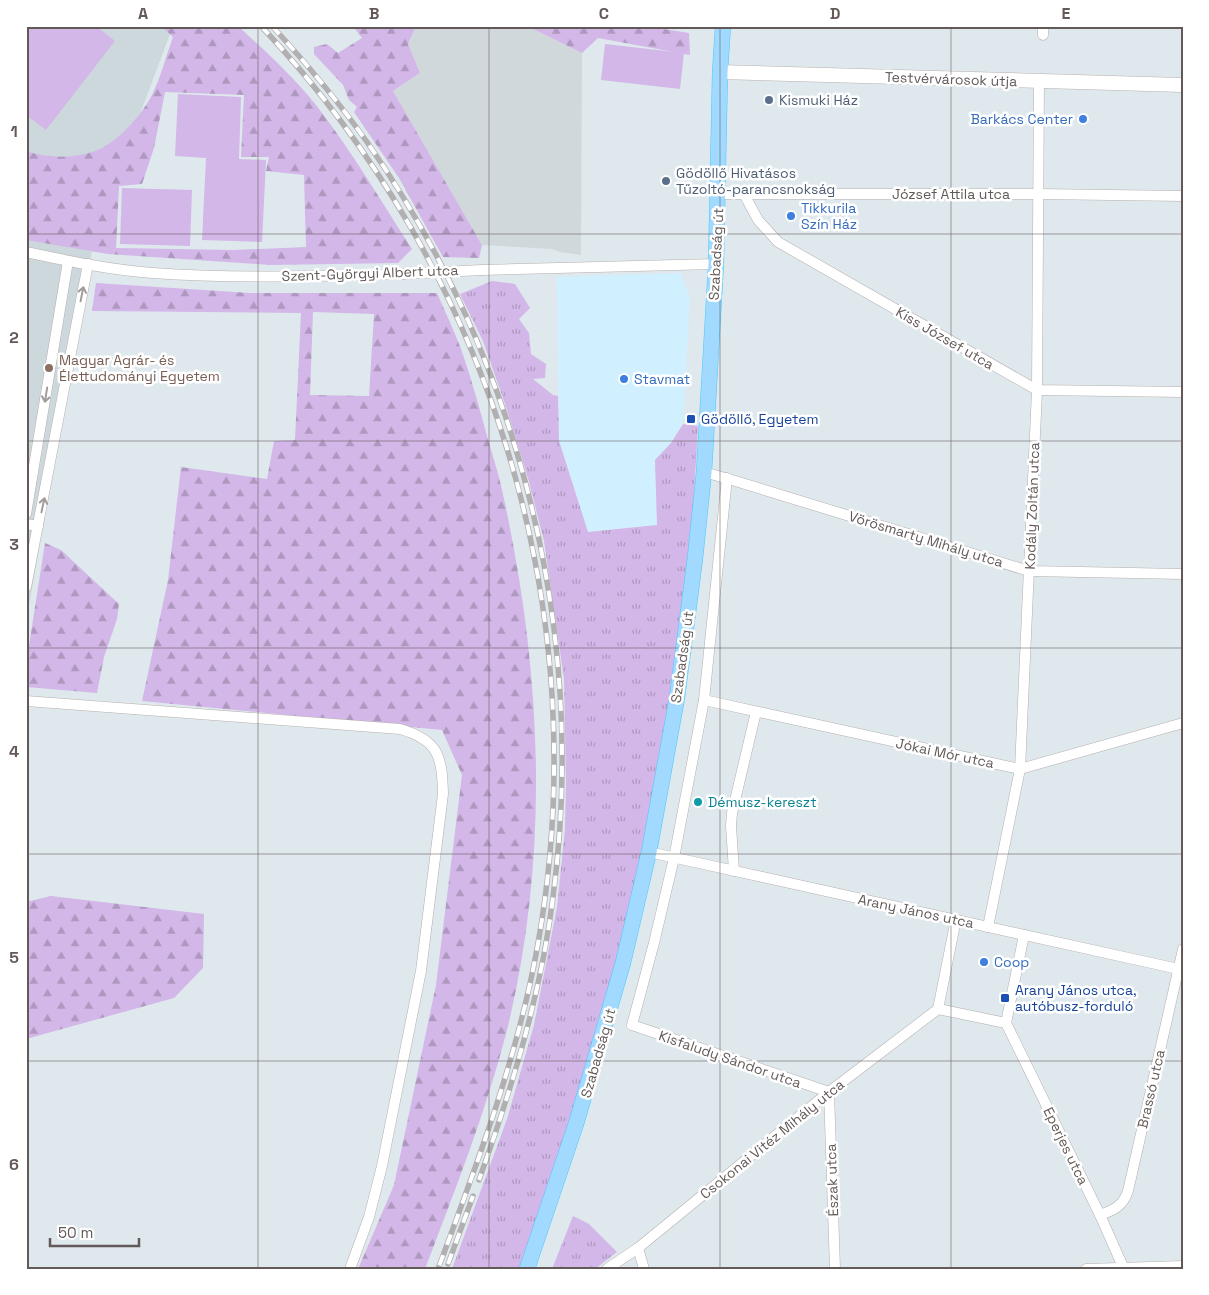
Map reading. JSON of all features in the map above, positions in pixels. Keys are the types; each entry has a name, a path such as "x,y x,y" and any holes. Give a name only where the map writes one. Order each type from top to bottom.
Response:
{"main road":[{"name":"Szabadság út","path":"527,1269 593,1071 623,963 649,852 667,760 696,559 704,472 716,264 720,72 723,26"}],"street":[{"name":"Testvérvárosok útja","path":"720,72 1183,85"},
{"name":"Kodály Zoltán utca","path":"988,927 1020,769 1036,390 1039,82"},
{"name":"József Attila utca","path":"718,194 1183,196"},
{"name":"Kiss József utca","path":"744,194 758,220 778,242 1036,390 1183,392"},
{"name":"Szent-Györgyi Albert utca","path":"26,252 68,261 152,273 227,276 404,274 716,264"},
{"path":"26,514 60,319 68,261"},
{"path":"26,587 88,264"},
{"path":"60,319 78,320"},
{"name":"Vörösmarty Mihály utca","path":"704,472 1029,571 1183,574"},
{"name":"Szabadság út","path":"632,1025 674,858 704,700 728,478"},
{"path":"26,524 38,526"},
{"name":"Jókai Mór utca","path":"704,700 1020,769 1183,723"},
{"path":"26,701 400,729 415,733 427,741 437,753 442,770 444,794 421,970 382,1166 369,1217 350,1269"},
{"path":"734,871 732,813 756,712"},
{"name":"Arany János utca","path":"649,852 1181,969"},
{"path":"956,919 938,1009 1006,1023 1024,935"},
{"name":"Brassó utca","path":"1100,1215 1120,1206 1125,1201 1181,969 1183,949"},
{"name":"Csokonai Vitéz Mihály utca","path":"607,1269 638,1248 829,1092 938,1009"},
{"name":"Eperjes utca","path":"1006,1023 1100,1215 1123,1268"},
{"name":"Kisfaludy Sándor utca","path":"632,1025 829,1092"},
{"name":"Észak utca","path":"829,1092 835,1269"},
{"path":"638,1248 644,1269"},
{"path":"1086,1269 1183,1266"}],"shaded area":[{"name":"Magyar Agrár- és Élettudományi Egyetem","path":"26,26 173,26 95,234 26,622"},
{"path":"416,26 527,26 582,53 581,255 552,249 482,245 393,91 420,73 408,44"},
{"path":"681,273 690,299 683,424 671,443 655,460 657,525 588,532 559,441 557,277"}],"green space":[{"path":"26,26 96,26 115,41 46,130 26,115"},
{"path":"161,26 238,26 288,74 316,105 354,158 412,249 398,263 271,265 108,254 26,240 26,151 43,155 69,156 87,154 112,142 135,120 152,95 173,37","holes":["165,92 244,95 241,157 269,157 266,171 304,175 306,247 234,250 116,248 119,186 142,184 154,148"]},
{"path":"353,26 416,26 408,44 420,73 393,91 482,245 479,258 443,257 399,178 354,112 357,107 349,100 343,85 314,54 314,47 327,44 338,53 362,38"},
{"path":"527,26 645,26 689,33 690,55 598,38 582,53"},
{"path":"605,44 684,53 680,89 601,80"},
{"path":"178,94 241,97 239,159 266,160 262,242 202,240 206,158 175,156"},
{"path":"122,188 192,190 190,246 120,244"},
{"path":"492,281 515,284 530,308 519,319 529,333 531,354 546,364 545,378 533,379 553,395 558,396 559,441 588,532 657,525 655,460 671,443 683,424 698,426 690,565 671,698 636,891 584,1088 521,1269 452,1269 507,1119 534,1025 557,907 565,829 564,679 544,541 528,478 505,404 483,341 460,294"},
{"path":"96,283 250,293 437,293 461,349 500,483 517,565 527,631 533,698 536,764 535,831 530,898 521,964 507,1030 480,1121 425,1269 358,1269 394,1185 436,985 462,775 442,730 142,701 168,580 181,467 267,479 274,441 295,440 301,313 92,311","holes":["313,312 374,314 369,396 310,395"]},
{"path":"45,543 61,550 119,604 117,619 104,657 97,693 26,687 26,665"},
{"path":"51,896 204,914 203,968 174,998 26,1039 26,902"},
{"path":"573,1216 589,1224 617,1252 595,1269 552,1269"}],"railway":[{"path":"261,26 342,123 411,227 466,338 509,455 538,575 552,699 552,824 537,949 519,1031 495,1111 438,1269"},
{"path":"272,26 321,82 367,142 420,226 466,315 502,407 530,502 550,599 560,698 561,797 553,897 541,969 524,1040 479,1180"},
{"path":"448,1264 473,1196"}],"place":[{"name":"Kismuki Ház","path":"769,100"},
{"name":"Barkács Center","path":"1083,119"},
{"name":"Gödöllő Hivatásos Tűzoltó-parancsnokság","path":"666,181"},
{"name":"Tikkurila Szín Ház","path":"791,216"},
{"name":"Magyar Agrár- és Élettudományi Egyetem","path":"49,368"},
{"name":"Stavmat","path":"624,379"},
{"name":"Gödöllő, Egyetem","path":"691,419"},
{"name":"Démusz-kereszt","path":"698,802"},
{"name":"Coop","path":"984,962"},
{"name":"Arany János utca, autóbusz-forduló","path":"1005,998"}]}
